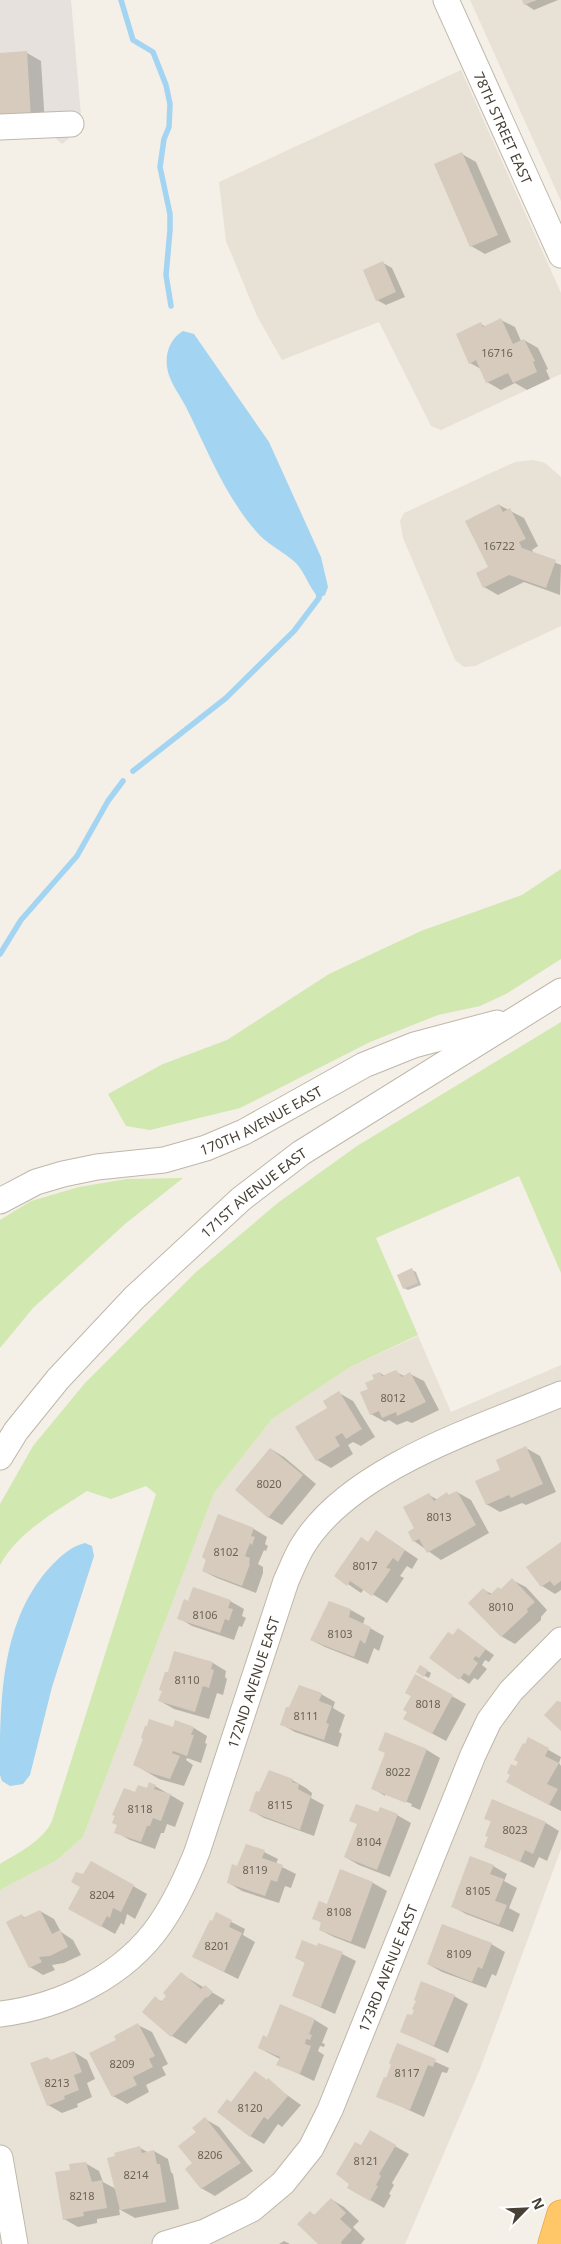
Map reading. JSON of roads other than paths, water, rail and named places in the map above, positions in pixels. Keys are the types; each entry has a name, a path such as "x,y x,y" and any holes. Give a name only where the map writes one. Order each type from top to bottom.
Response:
{"highway":[{"path":"552,2244 561,2214"}],"street":[{"name":"78TH STREET EAST","path":"446,0 561,255"},
{"path":"0,127 71,124"},
{"name":"171ST AVENUE EAST","path":"0,1457 16,1431 58,1379 134,1298 240,1199 301,1153 561,991"},
{"name":"170TH AVENUE EAST","path":"0,1201 36,1182 63,1174 97,1167 164,1160 206,1148 244,1132 364,1066 414,1045 516,1019"},
{"name":"172ND AVENUE EAST","path":"0,2014 24,2011 77,1992 108,1974 136,1953 161,1924 185,1882 197,1852 286,1581 303,1546 326,1518 380,1474 411,1457 561,1394"},
{"name":"173RD AVENUE EAST","path":"165,2244 205,2232 252,2209 283,2183 311,2148 330,2110 473,1755 489,1721 511,1691 561,1640"},
{"path":"0,2158 15,2244"}],"water":[{"path":"183,331 194,334 269,442 321,557 328,587 325,595 319,598 296,563 259,535 234,502 225,486 168,372 167,356 170,346 175,337"},
{"path":"85,1543 92,1546 94,1556 52,1687 30,1775 23,1784 10,1786 2,1781 0,1775 0,1747 3,1690 13,1635 22,1610 36,1586 53,1564 72,1549"}],"waterway":[{"path":"121,0 133,40 153,52 166,85 170,104 169,127 164,139 160,167 170,214 166,275 171,306"},
{"path":"133,771 226,698 294,631 319,598 318,591"},
{"path":"0,954 21,920 77,856 108,801 123,781"}]}
